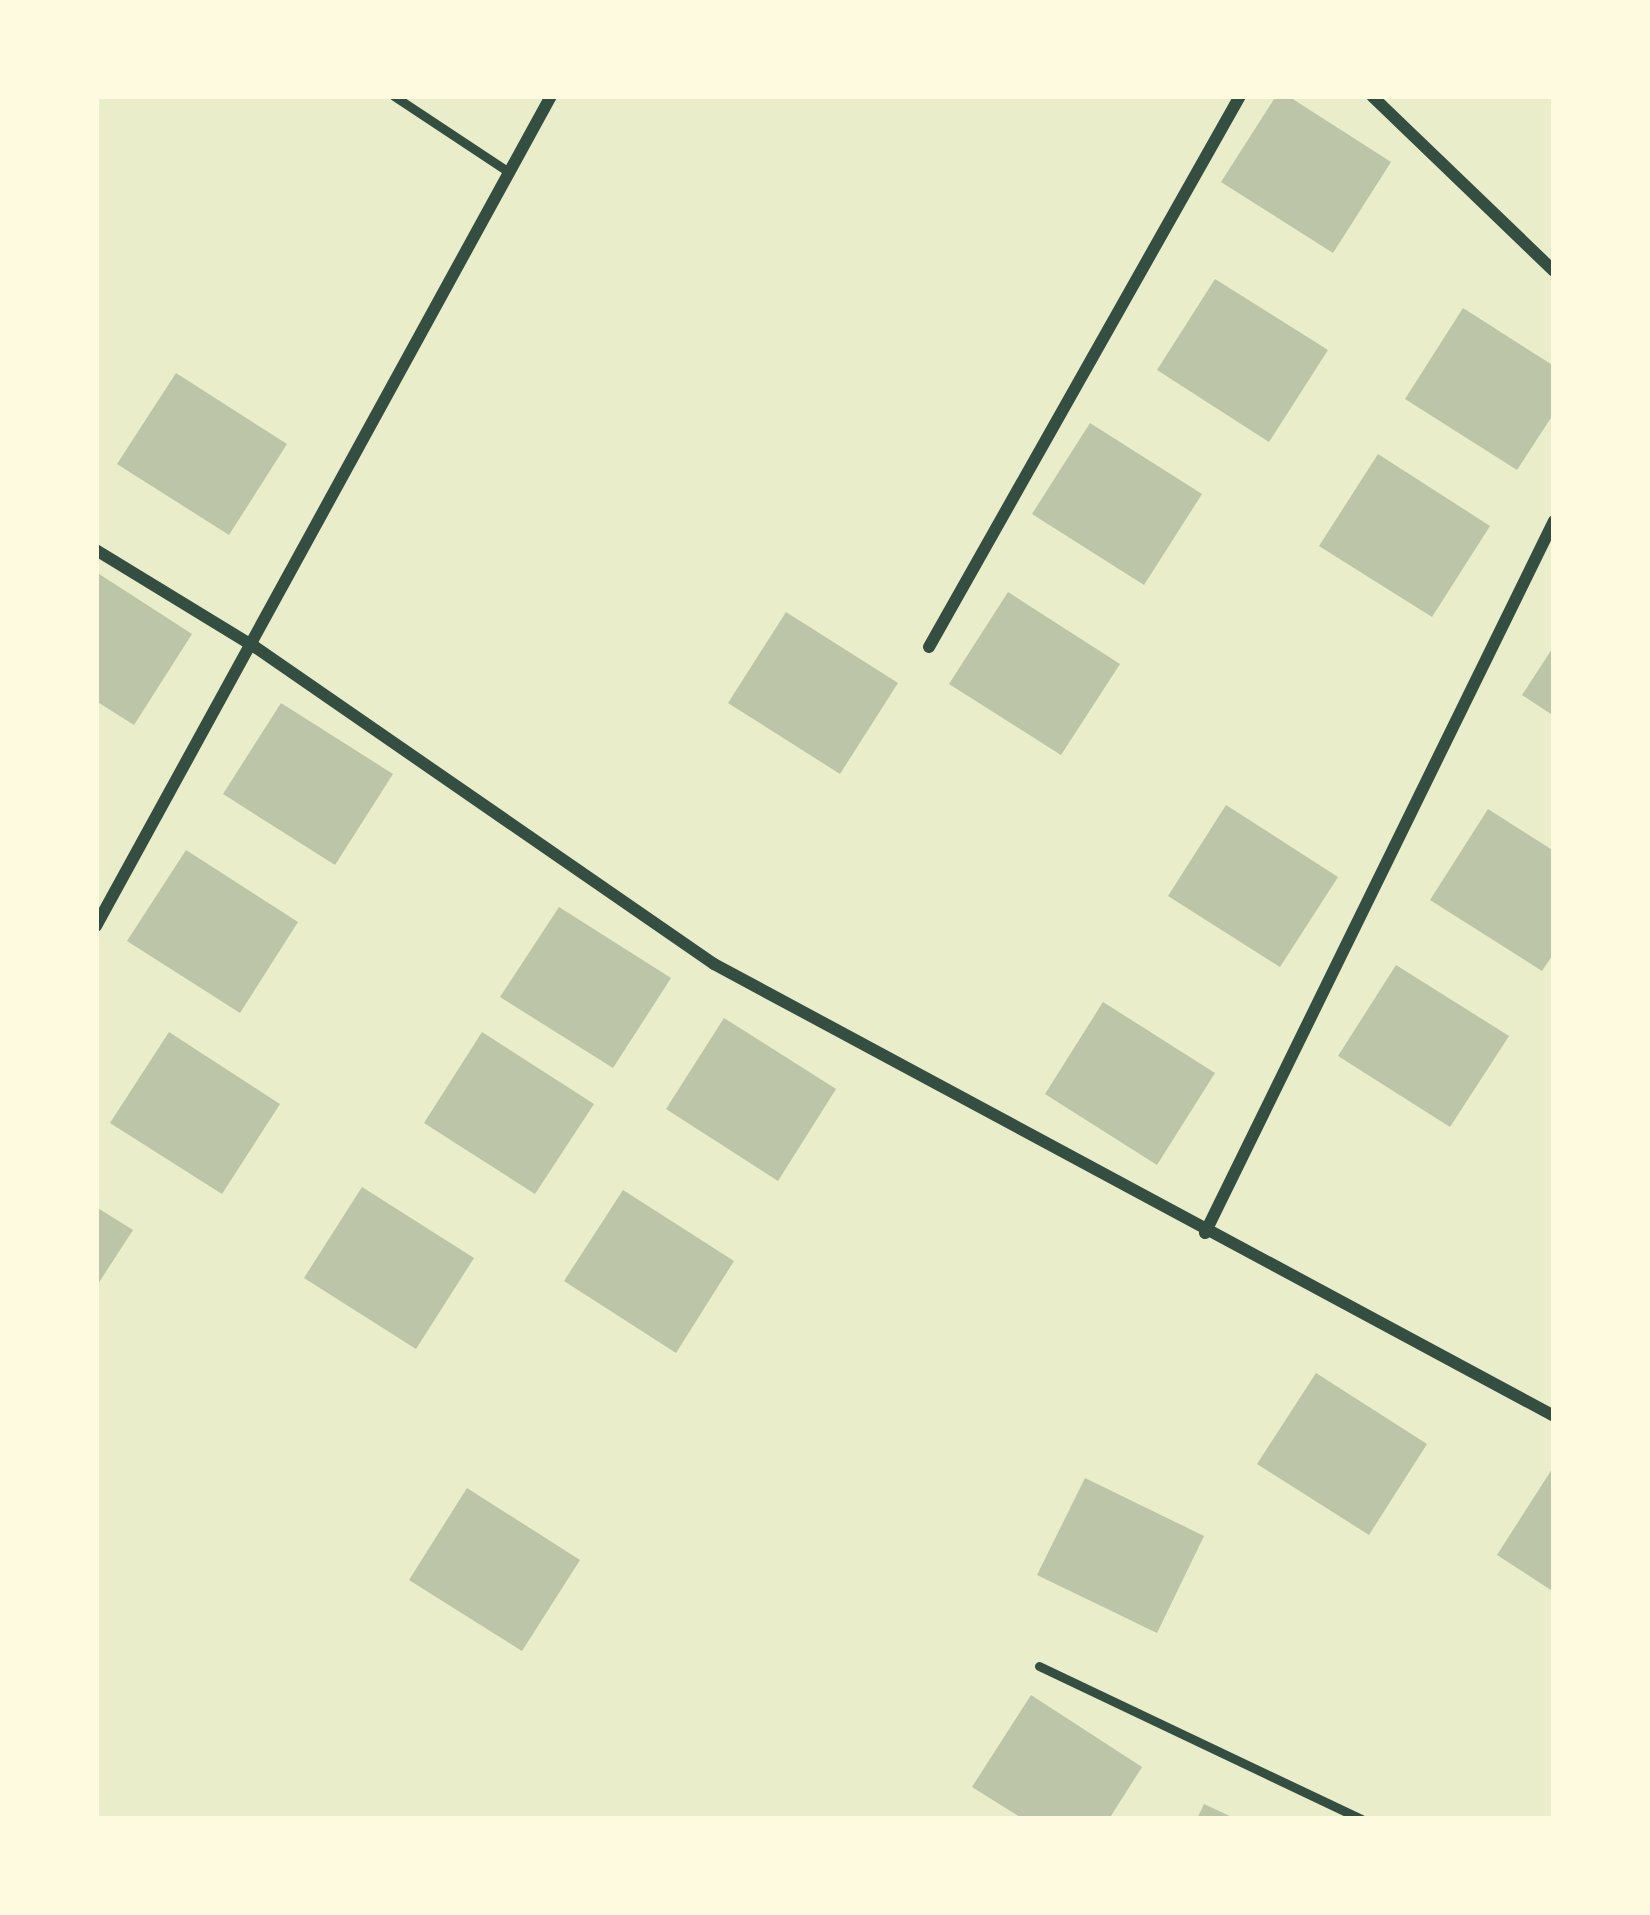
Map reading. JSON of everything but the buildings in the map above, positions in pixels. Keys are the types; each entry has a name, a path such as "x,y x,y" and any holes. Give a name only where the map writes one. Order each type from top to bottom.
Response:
{"street":[{"path":"96,926 255,646 506,170 551,96"},
{"path":"929,646 1240,96"},
{"path":"1372,96 1554,271"},
{"path":"1205,1233 1554,521"},
{"path":"96,550 255,646 714,964 1205,1233 1554,1416"}],"lane":[{"path":"394,96 506,170"},
{"path":"1039,1666 1361,1819"}]}
